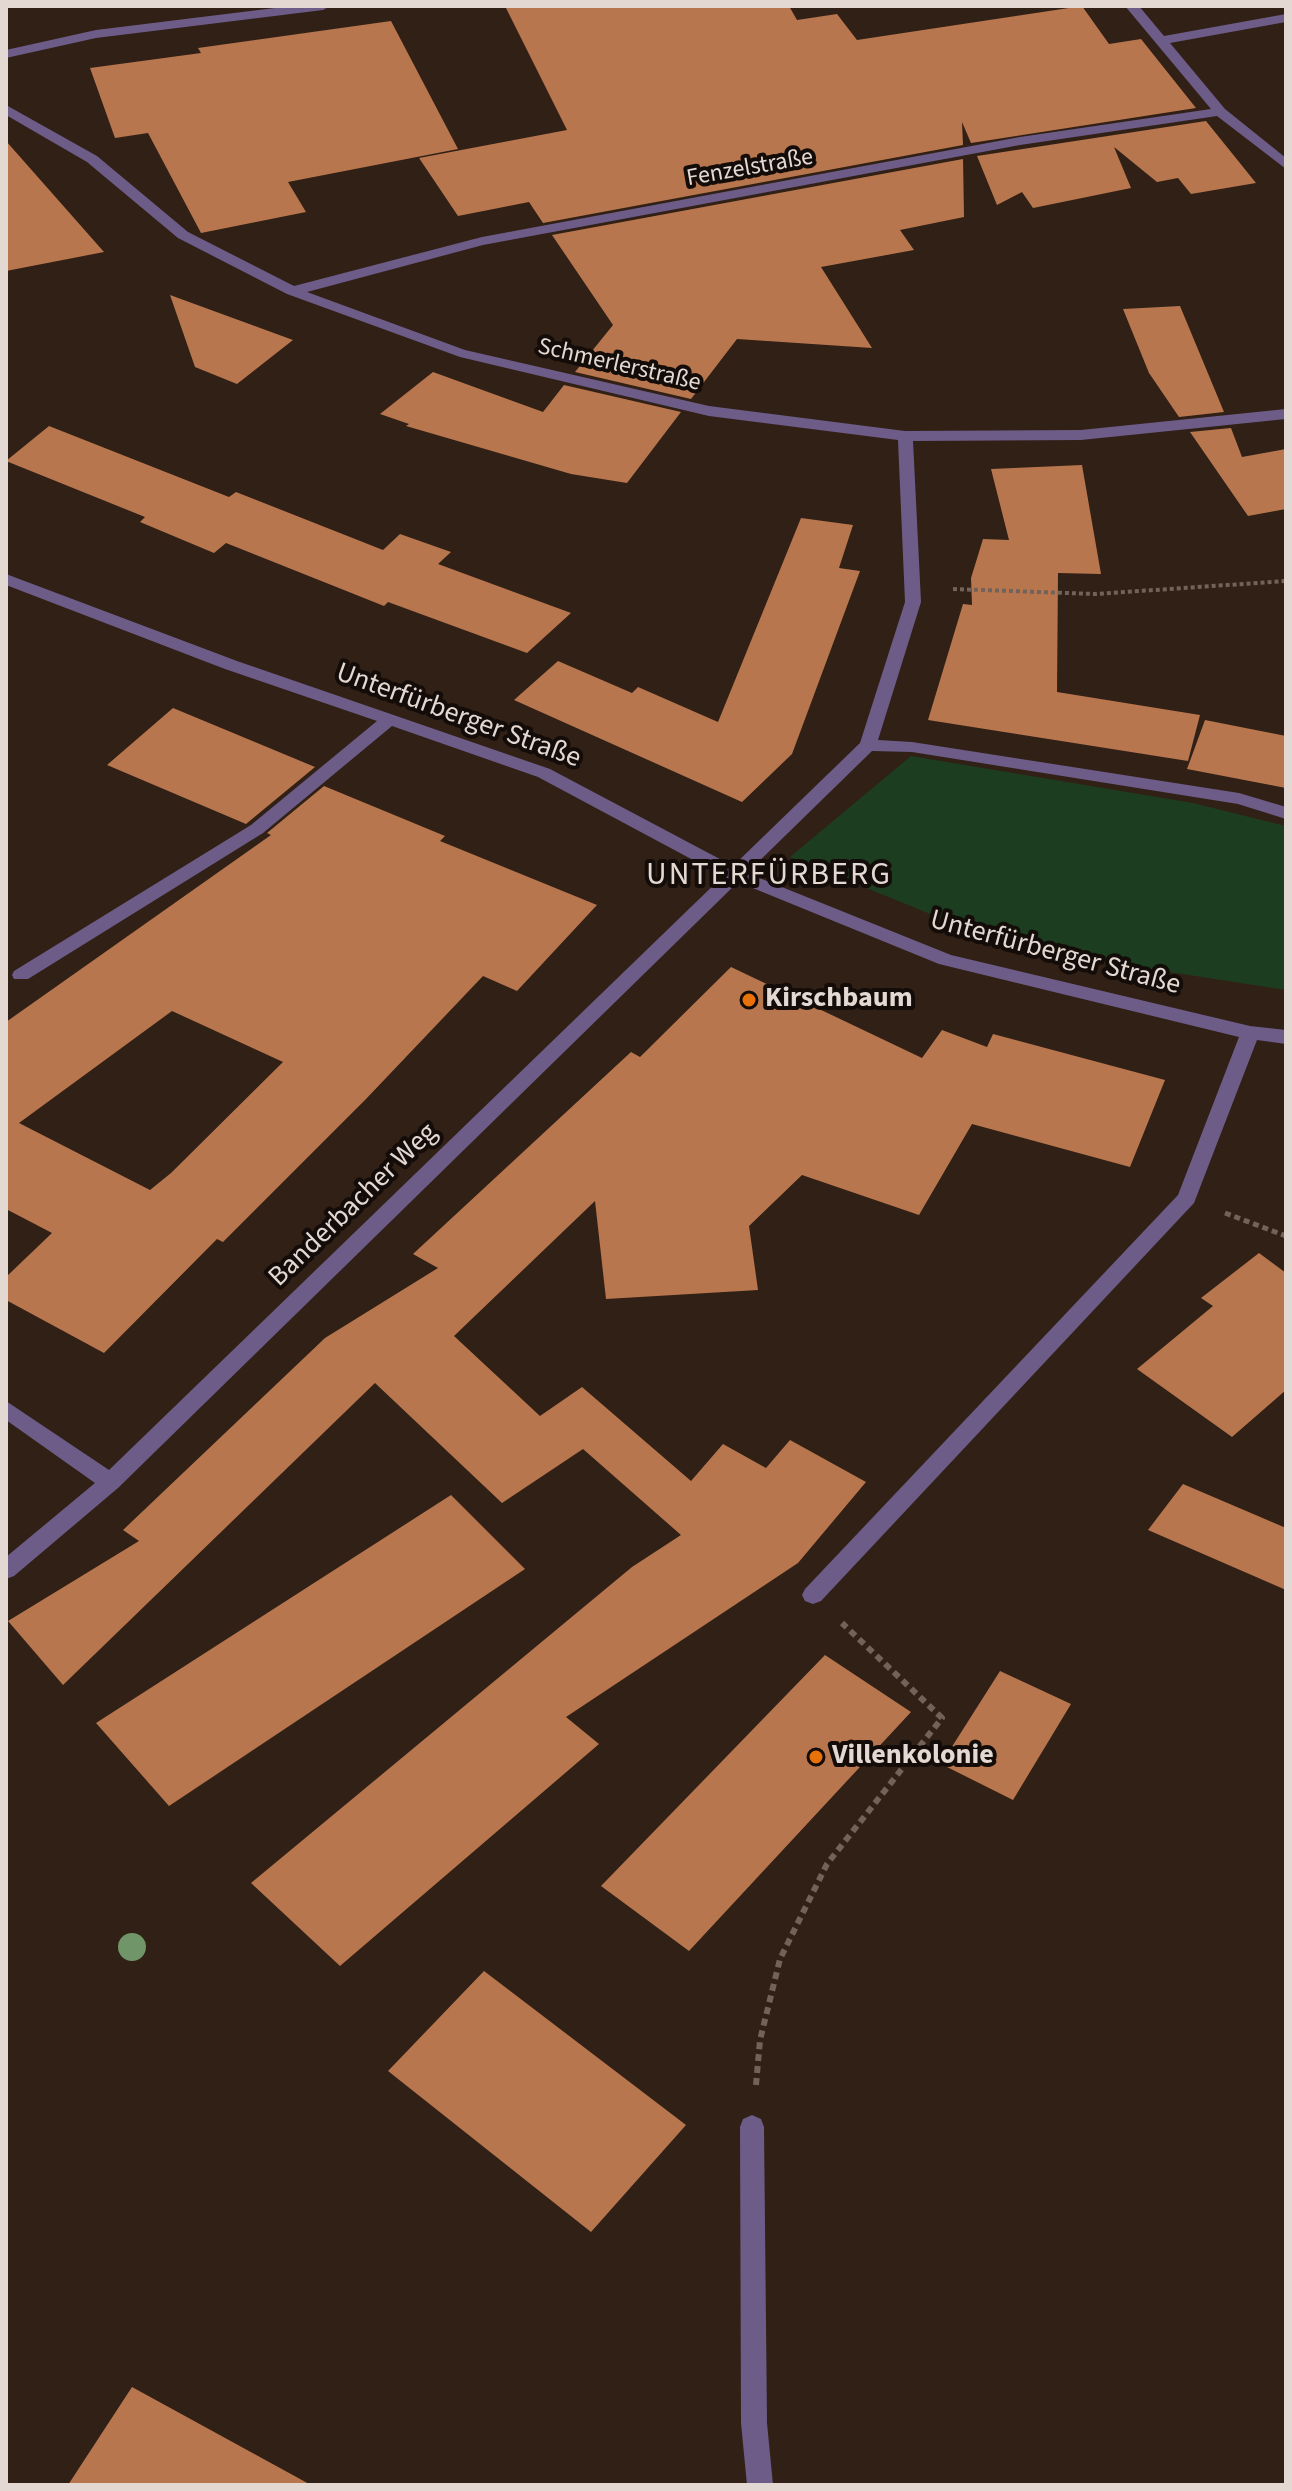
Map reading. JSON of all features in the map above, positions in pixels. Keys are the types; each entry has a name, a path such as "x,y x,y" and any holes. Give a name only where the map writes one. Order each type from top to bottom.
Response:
{"street":[{"path":"6,54 96,34 323,6"},
{"path":"1132,6 1220,112 1286,165"},
{"path":"1163,40 1286,18"},
{"name":"Schmerlerstraße","path":"6,109 92,159 183,235 292,291 460,353 709,411 905,436 1081,435 1286,414"},
{"name":"Fenzelstraße","path":"292,291 482,241 1020,141 1220,112"},
{"path":"905,436 913,602 868,745 912,747 1239,799 1286,813"},
{"name":"Unterfürberger Straße","path":"6,579 231,665 544,773 734,874 946,960 1250,1033 1286,1037"},
{"path":"21,975 257,829 389,720"},
{"name":"Banderbacher Weg","path":"6,1570 110,1482 868,745"},
{"path":"813,1595 1187,1198 1250,1033"},
{"path":"6,1409 110,1482"},
{"path":"752,2127 754,2423 760,2485"}],"path":[{"path":"912,588 1096,594 1286,581"},
{"path":"1187,1198 1286,1236"},
{"path":"752,2127 760,2040 780,1959 827,1864 942,1718 813,1595"}],"green space":[{"path":"911,756 1193,803 1286,826 1286,990 1014,948 790,857"}],"building":[{"path":"505,6 789,6 797,20 837,14 857,40 1082,6 1109,44 1141,39 1196,108 971,143 962,122 963,145 543,223 529,202 458,216 419,158 567,130"},
{"path":"391,21 458,149 288,182 306,212 201,233 148,133 115,138 90,68 201,53 198,48"},
{"path":"1206,121 1256,183 1191,194 1178,178 1157,182 1114,147 1131,188 1033,208 1022,192 997,205 977,156"},
{"path":"6,141 104,252 6,271"},
{"path":"963,159 964,217 900,230 914,250 821,267 872,348 737,339 691,399 575,372 613,325 552,235"},
{"path":"170,295 293,340 237,384 195,367"},
{"path":"1180,306 1224,412 1179,417 1149,373 1123,309"},
{"path":"433,372 543,412 564,385 681,412 627,483 571,474 406,426 409,424 380,414"},
{"path":"49,426 229,497 236,492 383,550 400,534 451,552 438,564 571,613 527,653 388,602 384,606 226,543 214,553 140,522 145,517 6,461"},
{"path":"1231,428 1242,457 1286,449 1286,509 1248,516 1190,432"},
{"path":"1082,465 1101,574 1058,573 1057,692 1200,715 1188,761 928,720 963,604 972,605 971,578 983,539 1009,540 991,469"},
{"path":"801,518 853,525 839,568 860,571 792,754 742,802 514,700 558,661 632,693 638,687 718,722"},
{"path":"173,708 315,767 246,824 107,765"},
{"path":"1205,720 1286,736 1286,788 1187,769"},
{"path":"324,786 445,836 440,841 597,905 517,991 483,976 223,1242 217,1239 104,1353 6,1300 6,1277 52,1233 6,1209 6,1022 271,835 267,833","holes":["172,1011 283,1062 150,1190 19,1123"]},
{"path":"731,967 922,1058 942,1030 987,1047 993,1034 1165,1080 1130,1167 972,1124 919,1215 802,1175 749,1226 758,1290 606,1299 595,1201 454,1336 540,1416 582,1387 691,1481 723,1444 766,1468 790,1440 866,1482 798,1563 566,1717 599,1744 340,1966 251,1883 632,1567 681,1535 583,1449 502,1503 375,1383 63,1685 8,1621 139,1541 123,1530 325,1338 438,1268 413,1254 631,1052 640,1057"},
{"path":"1259,1253 1286,1273 1286,1390 1232,1437 1137,1369 1213,1306 1201,1298"},
{"path":"1183,1484 1286,1528 1286,1590 1148,1530"},
{"path":"451,1495 525,1569 169,1806 96,1723"},
{"path":"825,1655 911,1712 689,1951 601,1886"},
{"path":"1000,1671 1071,1704 1013,1800 941,1764"},
{"path":"484,1971 686,2125 591,2232 388,2071"},
{"path":"132,2387 311,2485 68,2485"}],"place":[{"name":"Kirschbaum","path":"749,1000"},
{"name":"Villenkolonie","path":"816,1757"}],"district":[{"name":"UNTERFÜRBERG","path":"769,877"}]}
